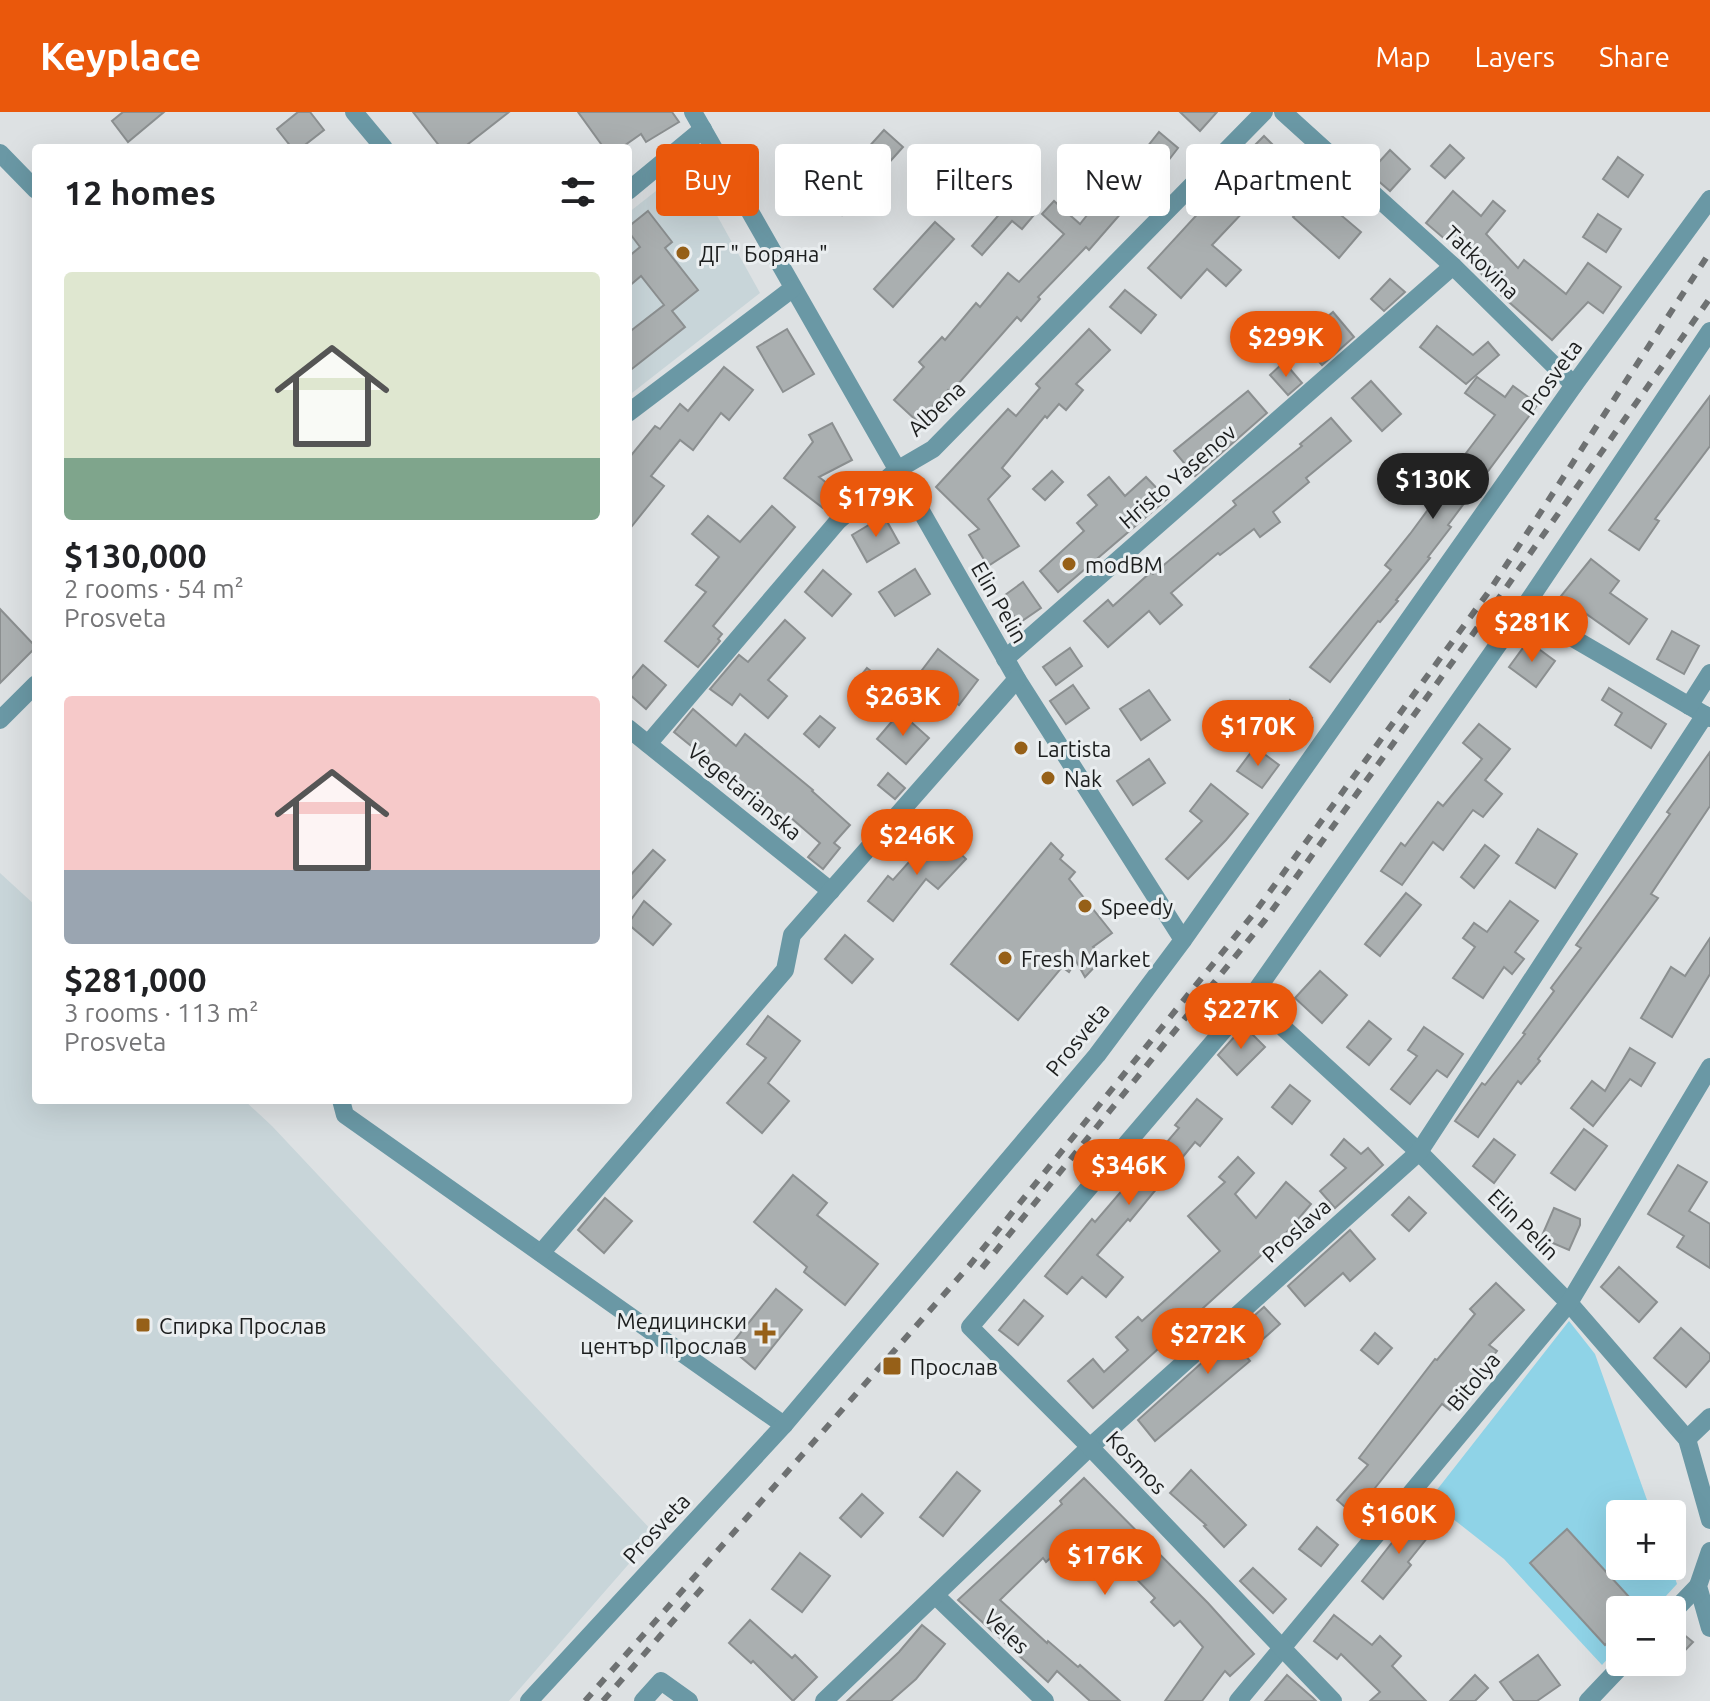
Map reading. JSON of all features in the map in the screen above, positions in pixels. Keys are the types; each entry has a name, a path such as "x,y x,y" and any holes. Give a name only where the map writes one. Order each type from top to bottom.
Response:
{"street":[{"path":"354,112 381,144"},
{"name":"Elin Pelin","path":"693,112 1005,659 1183,940"},
{"name":"Albena","path":"648,744 838,521 897,470 933,449 1264,112"},
{"name":"Tatkovina","path":"1283,112 1453,266 1574,385"},
{"path":"632,188 703,129"},
{"path":"0,153 32,186"},
{"name":"Prosveta","path":"529,1701 784,1425 1097,1055 1183,940 1574,385 1710,199"},
{"name":"Hristo Yasenov","path":"1005,659 1453,266"},
{"path":"632,410 792,289"},
{"path":"1251,998 1523,609 1710,331"},
{"path":"1523,609 1701,713"},
{"name":"Proslava","path":"824,1701 1090,1447 1419,1152 1701,713 1710,673"},
{"path":"541,1253 785,970 792,935 1017,679"},
{"path":"1,718 32,688"},
{"name":"Vegetarianska","path":"632,731 831,891"},
{"name":"Elin Pelin","path":"1251,998 1419,1152 1569,1303 1687,1439 1710,1520"},
{"name":"Kosmos","path":"1251,998 970,1327 1090,1447 1333,1701"},
{"name":"Bitolya","path":"1238,1701 1569,1303 1710,1067"},
{"path":"342,1104 345,1115 784,1425"},
{"path":"1687,1439 1710,1417"},
{"path":"1686,1598 1698,1586 1710,1551"},
{"path":"1698,1586 1710,1628"},
{"name":"Veles","path":"936,1596 1045,1701"},
{"path":"1588,1701 1612,1676"},
{"path":"643,1701 661,1681 689,1701"}],"shaded area":[{"name":"ДГ \" Боряна\"","path":"656,191 656,216 717,216 760,293 632,393 632,210"},
{"path":"0,873 32,902 32,1104 248,1104 655,1534 509,1701 0,1701"},
{"path":"1569,1321 1595,1354 1647,1500 1606,1500 1606,1580 1676,1580 1677,1584 1666,1596 1606,1596 1606,1661 1602,1665 1504,1559 1429,1500"}],"building":[{"path":"123,112 164,112 128,142 112,121"},
{"path":"298,112 310,112 324,130 306,144 289,144 277,129"},
{"path":"413,112 509,112 468,144 438,144"},
{"path":"578,112 672,112 679,122 646,142 641,134 627,144 601,144"},
{"path":"1180,112 1217,112 1200,131"},
{"path":"884,130 903,147 891,160 891,144 871,144"},
{"path":"1159,132 1178,148 1170,158 1170,144 1149,144"},
{"path":"1264,136 1272,144 1256,144"},
{"path":"1450,145 1464,158 1445,178 1431,166"},
{"path":"1390,150 1410,169 1390,191 1380,182 1380,161"},
{"path":"1618,157 1643,175 1628,197 1603,179"},
{"path":"1453,191 1481,216 1493,201 1505,211 1486,234 1518,268 1524,260 1566,294 1588,263 1621,287 1603,313 1588,302 1552,340 1502,296 1449,239 1447,241 1426,223"},
{"path":"1054,201 1057,204 1057,216 1071,216 1080,224 1086,216 1119,216 1089,250 1086,247 1038,297 1040,299 1021,321 1017,317 951,392 948,390 918,422 894,400 924,367 919,362 942,337 945,340 976,303 980,307 1008,273 1019,282 1064,234 1042,214"},
{"path":"648,211 672,242 665,248 698,290 672,311 685,327 632,369 632,330 664,305 641,276 632,284 632,254 640,247 632,236 632,224"},
{"path":"1598,214 1621,229 1606,252 1583,237"},
{"path":"998,216 1033,216 1022,229 1012,221 982,255 972,246"},
{"path":"1196,216 1239,216 1212,245 1241,270 1226,286 1207,269 1181,298 1148,268"},
{"path":"1342,216 1361,232 1339,258 1293,217"},
{"path":"935,222 954,239 893,307 874,289"},
{"path":"1390,279 1405,292 1384,311 1371,299"},
{"path":"1125,290 1156,315 1141,333 1110,307"},
{"path":"1333,312 1354,337 1322,365 1303,344 1310,337 1307,334"},
{"path":"1437,326 1473,355 1488,342 1499,355 1466,384 1420,347"},
{"path":"787,329 814,374 783,392 757,347"},
{"path":"1089,329 1110,350 1076,384 1083,390 1066,410 1059,404 1047,418 1045,416 1002,468 1010,476 988,499 1019,546 988,566 969,535 979,529 936,487 1008,409 1016,416 1040,388 1036,384"},
{"path":"1284,362 1302,383 1288,395 1270,375"},
{"path":"724,367 753,390 729,420 721,413 693,450 680,440 651,476 664,486 632,526 632,454 655,426 660,429 680,404 688,411"},
{"path":"1477,377 1505,397 1513,386 1538,404 1448,525 1451,527 1398,601 1378,621 1330,682 1310,667 1391,570 1385,565 1495,415 1465,393"},
{"path":"1371,381 1401,414 1382,431 1352,398"},
{"path":"1248,391 1267,413 1195,476 1174,451"},
{"path":"1710,396 1710,446 1655,519 1659,521 1639,550 1609,530"},
{"path":"1331,418 1351,441 1306,478 1309,482 1273,512 1280,522 1260,537 1254,529 1220,555 1218,553 1171,593 1182,605 1160,624 1149,611 1108,647 1084,621 1108,600 1113,606 1151,572 1153,574 1236,505 1233,501 1302,446 1300,444"},
{"path":"832,423 852,460 819,477 837,491 823,508 784,478 813,442 809,435"},
{"path":"1052,471 1063,482 1045,500 1033,489"},
{"path":"1109,477 1125,496 1146,477 1167,499 1058,592 1040,571 1084,531 1077,523 1097,505 1088,495"},
{"path":"772,506 795,527 713,626 722,634 718,639 720,641 698,667 665,641 706,592 696,585 719,557 692,534 708,516 740,542"},
{"path":"884,516 899,543 867,562 852,535"},
{"path":"1591,559 1619,581 1610,593 1647,619 1629,644 1561,596"},
{"path":"915,569 930,594 895,616 879,592"},
{"path":"823,570 851,594 832,616 805,592"},
{"path":"1023,582 1041,608 1019,623 1001,598"},
{"path":"0,609 32,643 32,651 0,683"},
{"path":"785,620 805,638 768,680 787,696 768,718 740,694 732,705 710,689 739,655 748,662"},
{"path":"1672,631 1699,646 1684,674 1657,659"},
{"path":"1528,641 1555,661 1536,687 1509,667"},
{"path":"1070,648 1082,666 1056,685 1043,667"},
{"path":"938,649 978,680 959,705 919,674"},
{"path":"643,665 666,685 646,709 632,697 632,678"},
{"path":"867,668 884,681 869,702 851,688"},
{"path":"1073,685 1089,708 1066,724 1050,701"},
{"path":"1609,688 1666,724 1651,748 1615,725 1622,713 1602,700"},
{"path":"1149,690 1170,720 1141,740 1120,709"},
{"path":"1290,700 1312,718 1294,740 1272,722"},
{"path":"693,709 736,746 745,734 850,825 834,843 840,848 823,869 808,857 820,843 790,817 786,823 674,732"},
{"path":"900,712 929,738 906,764 877,739"},
{"path":"820,716 835,728 819,747 804,734"},
{"path":"1479,724 1510,749 1485,780 1502,794 1483,817 1473,810 1443,850 1433,842 1402,885 1381,871 1401,843 1405,846 1438,802 1443,806 1482,759 1463,743"},
{"path":"1255,747 1279,765 1262,788 1237,771"},
{"path":"1710,752 1710,806 1651,894 1658,898 1538,1059 1540,1061 1521,1084 1518,1081 1478,1137 1455,1121 1482,1083 1485,1085 1525,1034 1554,991 1551,988 1581,948 1576,945 1670,814 1667,812"},
{"path":"1149,759 1165,783 1133,805 1117,781"},
{"path":"888,773 905,788 895,799 878,785"},
{"path":"1211,784 1248,814 1188,879 1166,859 1202,821 1190,811"},
{"path":"1538,829 1577,854 1555,888 1516,863"},
{"path":"941,835 966,859 938,889 926,879 893,921 868,901 888,876 893,880 926,843 930,847"},
{"path":"1051,843 1063,855 1060,859 1075,872 1069,879 1112,933 1093,947 1103,958 1085,977 1076,961 1069,972 1062,967 1018,1020 951,964"},
{"path":"1485,845 1499,856 1474,888 1461,877"},
{"path":"653,850 665,860 632,898 632,874"},
{"path":"1406,893 1421,905 1380,956 1365,944"},
{"path":"644,901 671,924 653,945 632,927 632,918"},
{"path":"1510,901 1538,921 1515,952 1524,959 1512,974 1504,967 1483,998 1453,978 1475,947 1463,938 1474,923 1487,932"},
{"path":"845,935 873,959 852,983 825,959"},
{"path":"1710,938 1710,974 1672,1037 1641,1018 1671,967 1685,976"},
{"path":"1320,971 1347,995 1322,1023 1295,998"},
{"path":"768,1016 800,1041 768,1083 789,1101 762,1133 727,1103 766,1058 747,1044"},
{"path":"1369,1021 1391,1039 1369,1065 1347,1047"},
{"path":"1244,1026 1265,1047 1237,1075 1218,1055"},
{"path":"1424,1027 1463,1054 1447,1077 1437,1070 1410,1104 1391,1089 1417,1056 1408,1050"},
{"path":"1630,1048 1655,1063 1641,1086 1630,1079 1593,1126 1571,1108 1592,1081 1605,1091"},
{"path":"1290,1085 1310,1101 1292,1124 1272,1107"},
{"path":"1197,1099 1222,1119 1200,1146 1195,1142 1130,1221 1128,1219 1097,1255 1123,1277 1106,1297 1082,1277 1067,1294 1045,1276 1092,1219 1095,1222 1131,1180 1133,1182 1179,1128 1175,1125"},
{"path":"1584,1129 1607,1146 1575,1190 1551,1173"},
{"path":"1344,1139 1361,1154 1368,1148 1383,1165 1335,1208 1320,1191 1346,1168 1331,1155"},
{"path":"1494,1139 1515,1155 1494,1183 1473,1166"},
{"path":"1238,1157 1254,1173 1235,1194 1256,1218 1286,1182 1311,1204 1289,1230 1093,1408 1068,1381 1093,1359 1104,1372 1128,1350 1116,1337 1138,1317 1142,1321 1220,1251 1188,1216 1225,1182 1219,1177"},
{"path":"1678,1165 1707,1182 1689,1211 1710,1224 1710,1268 1677,1247 1684,1236 1648,1214"},
{"path":"793,1175 827,1203 817,1215 878,1264 845,1305 804,1272 807,1267 754,1222"},
{"path":"1409,1197 1426,1213 1409,1231 1392,1215"},
{"path":"605,1198 632,1221 604,1253 578,1230"},
{"path":"1554,1208 1580,1219 1569,1250 1541,1238"},
{"path":"1350,1230 1375,1259 1350,1281 1343,1273 1305,1306 1288,1286"},
{"path":"1619,1267 1657,1302 1639,1322 1601,1287"},
{"path":"1496,1283 1524,1310 1489,1345 1497,1351 1450,1410 1442,1404 1371,1493 1378,1499 1360,1520 1337,1500 1368,1465 1359,1458 1435,1359 1475,1314 1470,1309"},
{"path":"776,1289 802,1310 755,1369 729,1347"},
{"path":"1024,1300 1043,1316 1018,1345 999,1330"},
{"path":"1264,1307 1280,1324 1245,1355 1250,1361 1155,1441 1138,1420"},
{"path":"1681,1328 1710,1354 1710,1360 1686,1387 1654,1358"},
{"path":"1375,1333 1392,1348 1378,1364 1361,1350"},
{"path":"1191,1470 1246,1525 1224,1547 1206,1525 1170,1493"},
{"path":"957,1472 980,1491 943,1536 920,1517"},
{"path":"1084,1478 1254,1654 1230,1676 1225,1671 1202,1701 1165,1701 1203,1647 1180,1621 1174,1626 1151,1602 1155,1598 1113,1555 1109,1560 1079,1532 1046,1562 1043,1558 1000,1600 1047,1643 1078,1667 1080,1665 1120,1701 1090,1701 1057,1671 1048,1682 958,1600 1062,1504 1060,1501"},
{"path":"862,1494 883,1513 861,1537 840,1518"},
{"path":"1416,1512 1436,1527 1383,1599 1362,1581"},
{"path":"1317,1527 1338,1545 1321,1566 1299,1549"},
{"path":"1567,1529 1606,1572 1606,1580 1614,1580 1628,1596 1606,1596 1605,1645 1530,1563"},
{"path":"800,1553 830,1576 802,1612 772,1589"},
{"path":"1253,1568 1286,1599 1273,1613 1240,1581"},
{"path":"1334,1615 1372,1645 1380,1636 1401,1656 1392,1666 1426,1701 1370,1701 1380,1692 1341,1654 1337,1659 1314,1641"},
{"path":"750,1620 792,1658 795,1655 817,1677 793,1701 753,1661 751,1663 729,1643"},
{"path":"922,1625 945,1644 916,1679 891,1701 847,1701 899,1652"},
{"path":"1686,1636 1693,1642 1686,1649"},
{"path":"1538,1655 1560,1685 1537,1701 1514,1701 1500,1682"},
{"path":"1287,1675 1313,1698 1316,1701 1265,1701"},
{"path":"1475,1675 1488,1688 1475,1701 1450,1701"}],"railway":[{"path":"585,1701 969,1266 1255,912 1490,590 1710,252"},
{"path":"982,1268 1265,920 1496,602 1710,298"},
{"path":"603,1701 703,1587"}],"place":[{"name":"ДГ \" Боряна\"","path":"683,253"},
{"name":"modBM","path":"1069,564"},
{"name":"Lartista","path":"1021,748"},
{"name":"Nak","path":"1048,778"},
{"name":"Speedy","path":"1085,906"},
{"name":"Fresh Market","path":"1005,958"},
{"name":"Спирка Прослав","path":"143,1325"},
{"name":"Медицински център Прослав","path":"765,1333"},
{"name":"Прослав","path":"892,1366"}]}
